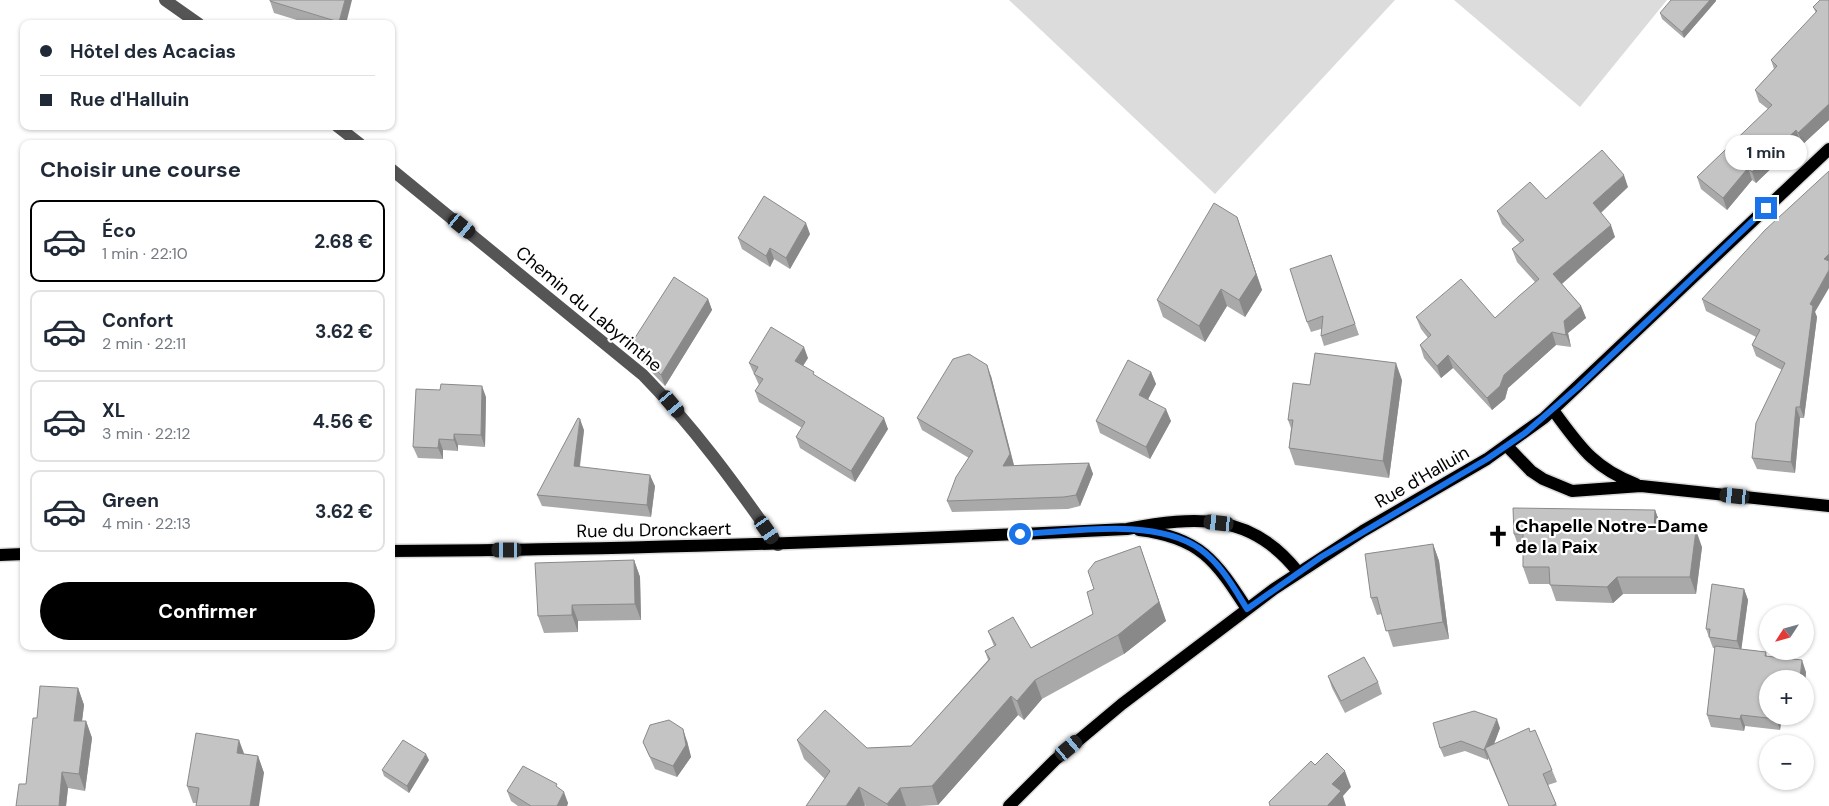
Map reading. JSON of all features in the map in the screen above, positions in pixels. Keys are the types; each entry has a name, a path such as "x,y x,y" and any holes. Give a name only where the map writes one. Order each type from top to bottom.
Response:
{"main road":[{"name":"Rue d'Halluin","path":"1009,806 1055,760 1122,704 1247,609 1298,572 1363,531 1507,446 1554,410 1829,148"},
{"path":"1554,410 1594,460 1616,476 1640,486"},
{"path":"1507,446 1531,471 1560,487 1572,491 1640,486 1829,506"},
{"name":"Rue du Dronckaert","path":"395,551 778,545 1127,529 1175,522 1232,525 1263,537 1288,559 1298,572"},
{"name":"Rue du Dronckaert","path":"1127,529 1156,532 1181,538 1201,550 1228,578 1247,609"},
{"path":"0,555 20,554"}],"street":[{"path":"165,0 193,20"},
{"path":"342,130 355,140"},
{"name":"Chemin du Labyrinthe","path":"395,172 643,375 672,404 712,452 778,545"}],"shaded area":[{"path":"1009,0 1395,0 1215,194"},
{"path":"1454,0 1667,0 1580,107"}],"building":[{"path":"345,0 340,20 332,20 270,1"},
{"path":"1671,0 1710,0 1682,32 1660,13"},
{"path":"1820,0 1829,0 1829,104 1798,133 1796,130 1752,172 1748,168 1723,198 1697,177 1772,105 1755,90 1777,66 1771,60 1817,11 1813,7"},
{"path":"1602,150 1624,175 1593,203 1611,225 1553,274 1581,306 1564,321 1566,335 1552,332 1504,375 1500,386 1487,398 1448,355 1437,366 1420,345 1431,335 1416,317 1461,279 1495,318 1539,279 1512,249 1524,240 1497,211 1530,182 1546,199"},
{"path":"1829,171 1829,254 1824,259 1829,261 1829,270 1810,304 1813,306 1800,407 1796,407 1791,462 1752,458 1756,423 1785,363 1752,345 1760,330 1702,299 1765,230"},
{"path":"764,196 806,223 786,258 770,248 766,256 738,238"},
{"path":"1214,203 1237,217 1256,274 1239,300 1221,289 1199,326 1157,300"},
{"path":"1331,255 1355,324 1321,336 1323,316 1307,322 1290,269"},
{"path":"674,277 708,299 661,375 631,344"},
{"path":"771,327 804,347 795,361 884,418 851,471 796,437 805,422 755,391 763,379 754,374 758,367 749,363"},
{"path":"1315,353 1396,363 1383,461 1289,448 1293,420 1288,420 1293,383 1310,385"},
{"path":"969,354 987,365 1010,454 1003,466 1089,463 1076,495 947,501 956,477 973,451 917,418 953,359"},
{"path":"1128,360 1151,372 1139,395 1166,409 1146,447 1096,421"},
{"path":"441,384 482,386 481,435 454,434 454,440 439,439 438,448 413,447 416,389 440,390"},
{"path":"578,418 580,419 574,466 650,475 647,505 537,495"},
{"path":"1513,508 1655,510 1654,530 1696,530 1690,577 1617,577 1607,587 1550,585 1549,567 1523,567 1523,534 1514,534"},
{"path":"1433,544 1443,622 1386,631 1377,597 1371,598 1365,554"},
{"path":"1140,546 1159,602 1118,635 1035,680 1017,701 1011,696 932,786 900,788 887,804 859,787 846,806 806,806 830,771 797,740 825,710 867,748 911,746 990,659 985,651 996,645 988,631 1013,617 1031,648 1093,614 1087,592 1094,589 1088,571 1095,562"},
{"path":"634,560 635,604 572,605 572,615 538,616 535,563"},
{"path":"1712,584 1744,589 1737,641 1709,637 1710,629 1706,629"},
{"path":"1715,646 1759,651 1759,660 1802,660 1801,670 1759,670 1759,717 1741,715 1740,719 1707,715"},
{"path":"1364,657 1378,682 1341,701 1328,676"},
{"path":"40,686 78,688 74,721 86,721 79,774 62,772 59,806 16,806 19,784 26,784 33,718 37,718"},
{"path":"1474,711 1497,719 1484,750 1461,741 1440,748 1433,723"},
{"path":"669,720 683,729 686,745 673,766 650,757 643,742 650,725"},
{"path":"1529,728 1530,732 1535,730 1552,770 1543,774 1556,804 1552,806 1509,806 1485,748"},
{"path":"196,733 239,740 237,753 258,756 250,806 196,806 199,788 187,786"},
{"path":"403,740 426,754 407,786 382,770"},
{"path":"1327,753 1345,771 1332,784 1341,791 1328,806 1270,806 1269,802 1311,761 1315,765"},
{"path":"523,766 557,784 556,786 564,792 557,806 531,806 507,791"}],"place":[{"name":"Chapelle Notre-Dame de la Paix","path":"1498,536"}],"route":[{"path":"1020,534 1127,529 1156,532 1181,538 1201,550 1228,578 1247,609 1321,557 1487,459 1525,433 1578,387 1766,208"}]}
